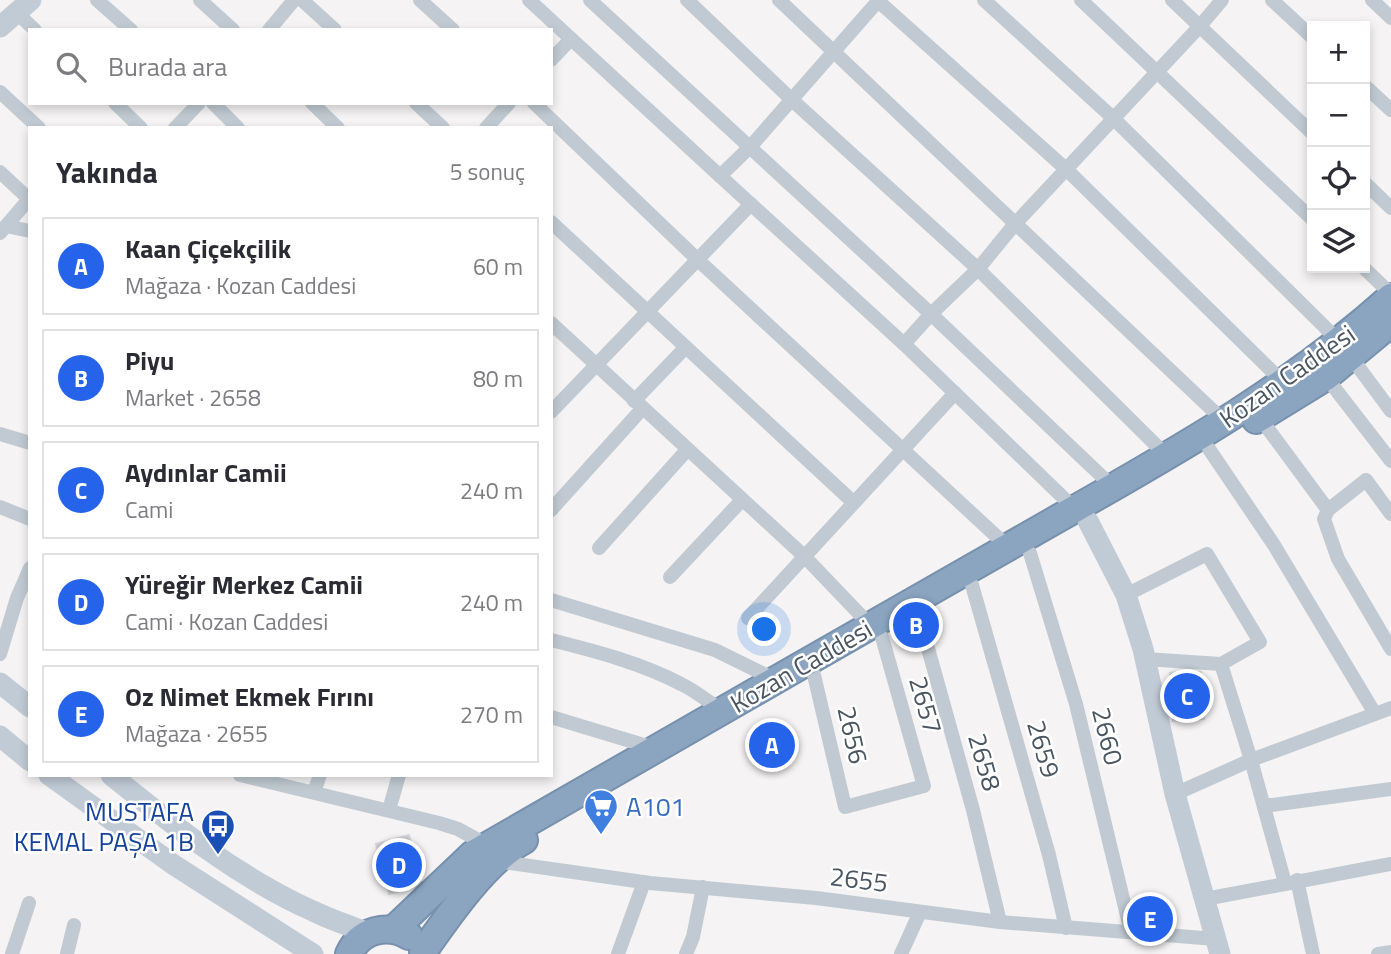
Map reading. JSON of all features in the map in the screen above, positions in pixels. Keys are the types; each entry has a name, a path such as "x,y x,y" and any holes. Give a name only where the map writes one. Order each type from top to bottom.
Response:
{"highway":[{"name":"Kozan Caddesi","path":"424,953 492,853 657,749 776,680 876,632 1081,515 1209,449 1260,418 1326,377 1345,349 1391,296"},
{"name":"Kozan Caddesi","path":"1081,515 1113,487 1224,421 1283,382 1391,323"},
{"name":"Kozan Caddesi","path":"349,954 358,940 381,931 473,853 492,853 514,845 814,675 876,632 919,616 972,585 1019,550"},
{"path":"381,931 406,934 416,941 424,953"}],"main road":[{"path":"1081,515 1126,595 1145,659 1175,794 1218,946"},
{"path":"0,683 28,705"},
{"path":"0,736 28,759"},
{"path":"51,777 174,865 313,954"},
{"path":"114,777 169,821 255,880 313,912 381,931"}],"street":[{"path":"97,0 129,28"},
{"path":"200,0 231,28"},
{"path":"271,28 294,0"},
{"path":"302,0 333,28"},
{"path":"420,0 451,28"},
{"path":"529,0 904,344 1081,515"},
{"path":"590,0 751,146 1113,487"},
{"path":"687,0 978,270 1166,456"},
{"path":"779,0 1224,421"},
{"path":"720,176 751,146 878,0 1067,170 1283,382"},
{"path":"984,0 1113,118 1345,349 1391,411"},
{"path":"1081,0 1307,214"},
{"path":"1172,0 1307,128"},
{"path":"904,344 931,314 978,270 1014,225 1222,0"},
{"path":"1272,0 1307,32"},
{"path":"1372,0 1391,18"},
{"path":"12,13 32,28"},
{"path":"553,58 571,39"},
{"path":"1370,91 1391,110"},
{"path":"0,92 37,126"},
{"path":"117,105 139,126"},
{"path":"177,126 198,105"},
{"path":"215,105 236,126"},
{"path":"314,105 336,126"},
{"path":"418,105 441,126"},
{"path":"488,126 507,105"},
{"path":"536,105 698,260 904,450 1019,550"},
{"path":"0,173 28,198"},
{"path":"1370,188 1391,208"},
{"path":"3,230 28,202"},
{"path":"553,410 751,204"},
{"path":"553,224 853,502"},
{"path":"3,230 28,231"},
{"path":"1369,273 1391,296"},
{"path":"553,325 804,556 876,632"},
{"path":"553,508 685,348"},
{"path":"1326,377 1391,461"},
{"path":"748,618 955,393"},
{"path":"1260,418 1328,510"},
{"path":"0,434 28,442"},
{"path":"1209,449 1274,545 1374,712"},
{"path":"599,548 687,450"},
{"path":"1391,514 1366,480 1328,510 1324,519 1338,559 1391,649"},
{"path":"670,577 742,500"},
{"path":"0,507 28,518"},
{"name":"2660","path":"1019,550 1076,705 1131,932"},
{"path":"1126,595 1207,554 1260,642 1221,664 1145,659"},
{"path":"0,654 17,598 28,573"},
{"name":"2659","path":"972,585 1049,855 1066,928"},
{"path":"553,601 715,650 776,680"},
{"name":"2658","path":"919,616 973,810 1000,922"},
{"name":"2657","path":"845,807 924,786 876,632"},
{"path":"553,641 661,674 685,685 722,711"},
{"path":"1221,664 1313,954"},
{"name":"2656","path":"814,675 845,807"},
{"path":"1175,794 1251,760 1374,712 1391,708"},
{"path":"553,719 657,749"},
{"name":"2655","path":"249,777 458,829 492,853 644,883 869,904 1000,922 1131,932 1218,946"},
{"path":"314,792 319,777"},
{"path":"389,810 398,777"},
{"path":"1264,806 1391,789"},
{"path":"1205,900 1291,882 1391,866"},
{"path":"618,954 644,883"},
{"path":"686,954 694,937 703,887"},
{"path":"12,954 29,903"},
{"path":"901,954 920,912"},
{"path":"67,954 74,925"},
{"path":"1378,954 1391,952"}],"building":[{"path":"1201,672 1204,719 1173,721 1170,673"},
{"path":"409,835 421,882 415,887 389,894 376,844"}],"place":[{"name":"Piyu","path":"916,625"},
{"name":"Aydınlar Camii","path":"1187,696"},
{"name":"Kaan Çiçekçilik","path":"772,745"},
{"name":"A101","path":"601,836"},
{"name":"MUSTAFA KEMAL PAŞA 1B","path":"218,856"},
{"name":"Yüreğir Merkez Camii","path":"399,865"},
{"name":"Oz Nimet Ekmek Fırını","path":"1150,919"}]}
